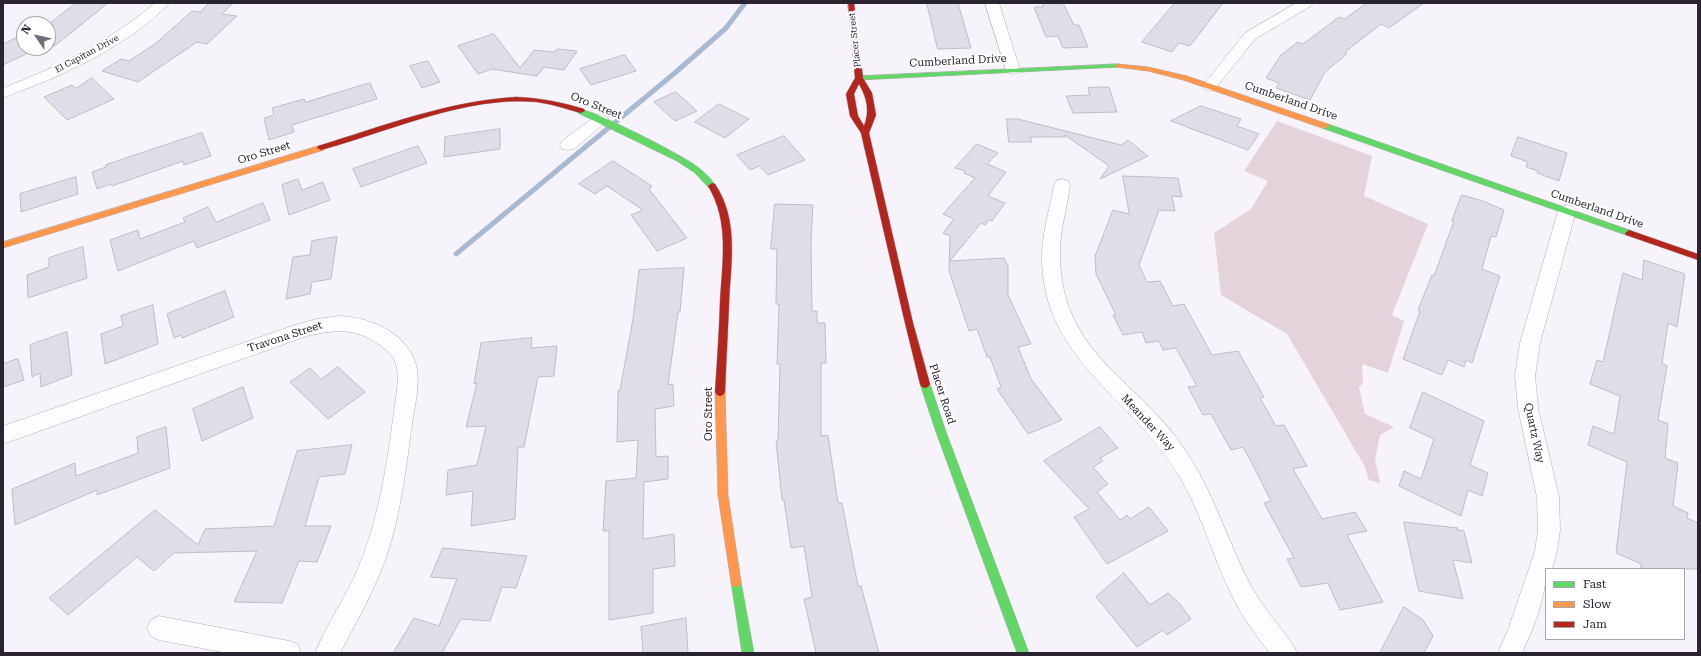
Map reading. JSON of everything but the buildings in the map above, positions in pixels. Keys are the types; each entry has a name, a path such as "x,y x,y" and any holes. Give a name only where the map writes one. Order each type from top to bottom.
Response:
{"street":[{"name":"El Capitan Drive","path":"3,93 41,78 95,52 134,27 163,3"},
{"name":"Placer Street","path":"851,3 859,78"},
{"path":"992,3 1013,70"},
{"path":"1210,86 1250,36 1306,3"},
{"name":"Cumberland Drive","path":"859,78 1124,65 1158,70 1210,86 1698,257"},
{"name":"Placer Road","path":"859,78 850,94 854,116 865,133 923,377 941,432 1023,653"},
{"path":"859,78 868,93 872,115 865,133"},
{"name":"Oro Street","path":"3,245 426,116 469,104 495,99 514,98 544,100 571,107 600,119 687,163 707,179 722,202 725,211 728,236 720,398 722,472 727,524 748,653"},
{"path":"568,145 600,119"},
{"name":"Meander Way","path":"1062,185 1051,257 1054,286 1067,328 1082,352 1096,369 1149,420 1180,458 1198,487 1220,544 1243,593 1254,613 1285,653"},
{"name":"Quartz Way","path":"1510,653 1519,633 1546,551 1549,530 1548,497 1528,408 1525,376 1530,342 1567,211"},
{"name":"Travona Street","path":"3,434 306,329 335,323 348,323 362,326 383,337 401,352 405,360 407,374 405,400 392,489 374,556 327,653"},
{"path":"159,628 289,653"}],"shaded area":[{"path":"1277,121 1372,156 1364,196 1428,224 1392,315 1404,321 1388,373 1362,364 1363,383 1359,387 1365,414 1394,427 1380,435 1375,459 1380,483 1369,480 1364,465 1287,334 1221,295 1214,233 1251,209 1268,181 1244,171"}],"waterway":[{"path":"456,254 676,72 726,28 745,3"}],"traffic: fast":[{"path":"859,78 1118,66"},
{"path":"581,111 680,159 697,171 712,186"},
{"path":"1325,126 1629,233"},
{"path":"925,384 941,432 1023,653"},
{"path":"736,582 748,653"}],"traffic: slow":[{"path":"1118,66 1148,69 1185,78 1325,126"},
{"path":"3,245 321,148"},
{"path":"720,392 723,495 736,582"}],"traffic: jam":[{"path":"851,3 859,78 868,93 872,115 865,133"},
{"path":"859,78 850,94 854,116 865,133 909,323 925,384"},
{"path":"321,148 452,108 495,100 537,100 559,104 581,111"},
{"path":"712,186 719,197 728,236 720,392"},
{"path":"1629,233 1698,257"}]}
